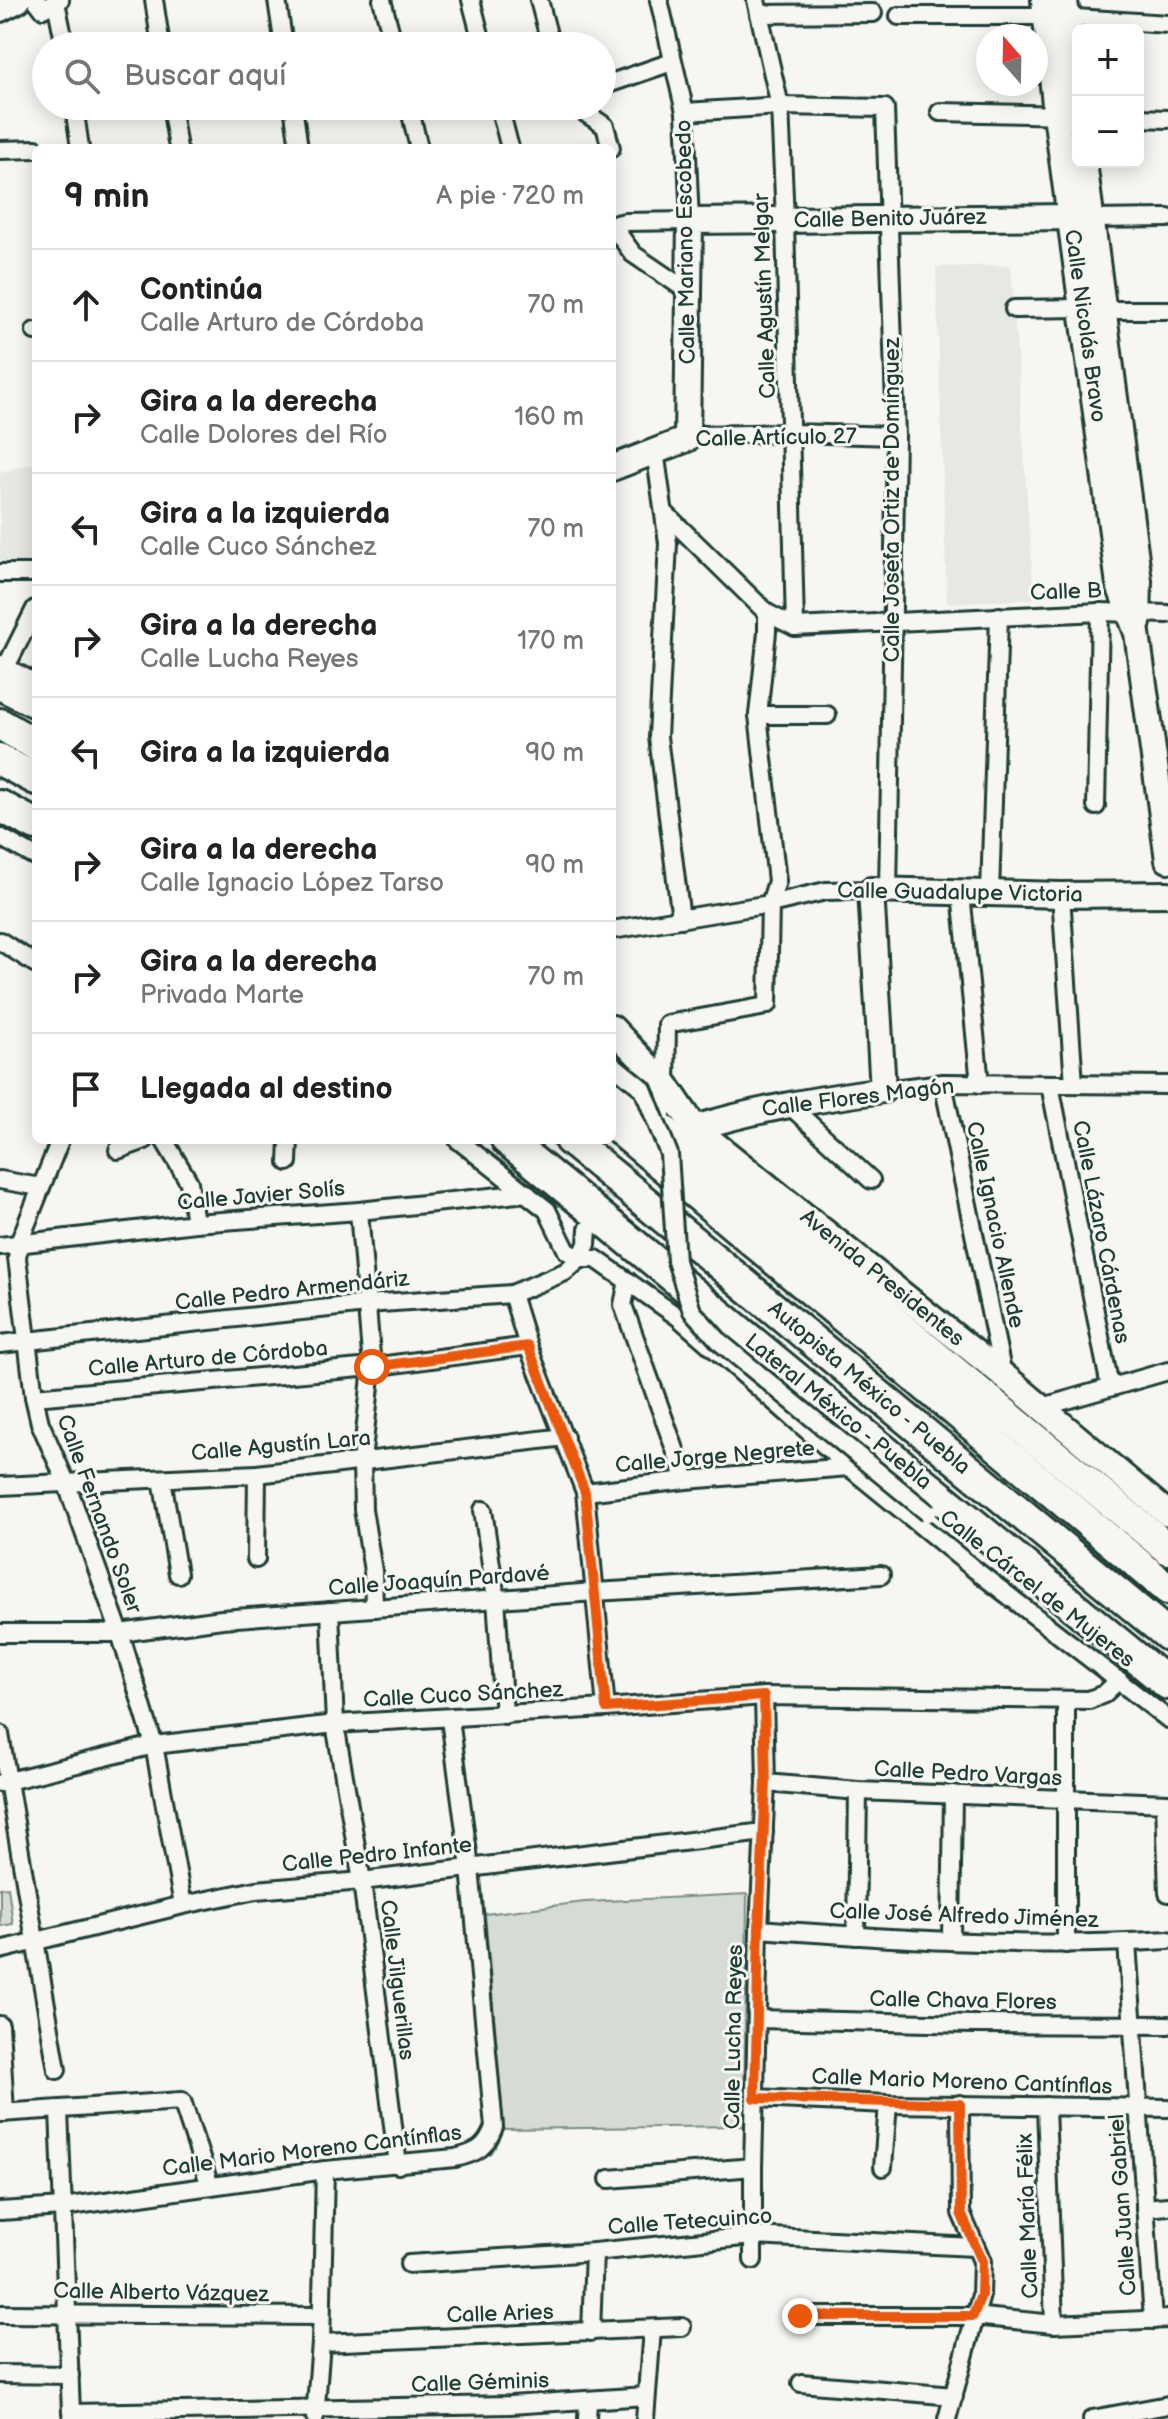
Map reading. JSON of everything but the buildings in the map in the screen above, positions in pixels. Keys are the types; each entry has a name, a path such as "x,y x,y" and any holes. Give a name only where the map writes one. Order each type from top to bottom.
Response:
{"highway":[{"path":"2,672 32,698"},
{"path":"0,724 32,743"},
{"path":"0,760 32,777"},
{"path":"0,806 32,823"},
{"path":"616,1091 1168,1549"},
{"name":"Autopista México - Puebla","path":"616,1126 1168,1589"},
{"name":"Lateral México - Puebla","path":"512,1144 1168,1684"},
{"name":"Autopista México - Puebla","path":"575,1144 1168,1635"}],"main road":[{"path":"0,9 18,0"},
{"name":"Calle Nicolás Bravo","path":"1055,8 1072,117"},
{"name":"Calle Nicolás Bravo","path":"1077,168 1119,585 1134,618 1164,810 1168,860"},
{"name":"Calle Nicolás Bravo","path":"1081,218 1084,168"},
{"name":"Calle Benito Juárez","path":"690,221 1081,218"},
{"name":"Calle Mariano Escobedo","path":"687,439 690,221"},
{"name":"Calle Artículo 27","path":"616,466 687,439"},
{"name":"Calle Guadalupe Victoria","path":"880,891 1168,894"},
{"name":"Calle Josefa Ortiz de Domínguez","path":"880,891 883,1090"},
{"name":"Avenida Presidentes","path":"616,1032 666,1085 695,1128 1003,1375 1168,1514"},
{"name":"Calle Flores Magón","path":"695,1128 788,1104 883,1090"}],"street":[{"path":"36,0 43,9 58,1 63,32"},
{"path":"154,0 159,32"},
{"path":"277,0 282,32"},
{"path":"382,0 390,32"},
{"path":"471,0 479,32"},
{"path":"539,0 547,32"},
{"name":"Calle Mariano Escobedo","path":"659,0 685,112 690,221"},
{"path":"758,7 873,13"},
{"name":"Calle Agustín Melgar","path":"758,7 780,106 795,627"},
{"path":"899,16 1055,8 1168,24"},
{"path":"616,81 672,62"},
{"path":"685,112 780,106"},
{"name":"Calle Josefa Ortiz de Domínguez","path":"780,106 885,108 896,436 892,624 880,891"},
{"path":"940,112 1072,117"},
{"path":"1144,118 1168,119"},
{"path":"76,120 79,144"},
{"path":"173,120 177,144"},
{"path":"295,120 298,144"},
{"path":"412,120 418,144"},
{"path":"503,120 509,144"},
{"path":"596,120 605,126 610,144"},
{"path":"0,150 32,149"},
{"name":"Calle Benito Juárez","path":"1081,218 1168,218"},
{"name":"Calle Benito Juárez","path":"616,225 690,221"},
{"path":"616,231 633,254 689,292"},
{"path":"1014,309 1168,310"},
{"name":"Calle Artículo 27","path":"687,439 700,435 791,433 896,436"},
{"path":"655,451 668,543 658,737 681,919"},
{"path":"666,514 767,613 795,627"},
{"path":"0,573 32,573"},
{"path":"1096,806 1100,612"},
{"name":"Calle B","path":"795,627 1100,612 1134,618 1168,614"},
{"path":"662,1115 667,1024 768,1004 770,904 777,881 758,715 767,613"},
{"path":"32,615 2,672 32,682"},
{"path":"990,893 999,616"},
{"path":"758,715 827,715"},
{"path":"0,837 32,855"},
{"name":"Calle Guadalupe Victoria","path":"616,929 770,904 826,891 880,891"},
{"path":"961,893 980,1084"},
{"path":"1061,895 1074,1084"},
{"path":"0,941 32,961"},
{"path":"616,1067 643,1089 669,1154 676,1261 692,1311 721,1343 928,1513 974,1569"},
{"name":"Calle Flores Magón","path":"883,1090 943,1083 1168,1085"},
{"name":"Calle Ignacio Allende","path":"943,1083 1003,1375"},
{"name":"Calle Lázaro Cárdenas","path":"1050,1085 1110,1387"},
{"path":"788,1104 871,1180"},
{"name":"Calle Fernando Soler","path":"58,1144 19,1243 17,1258 34,1397 40,1423 66,1482 120,1633 154,1745 183,1905"},
{"path":"118,1150 134,1144"},
{"path":"166,1144 189,1182 195,1223"},
{"path":"288,1162 289,1144"},
{"path":"463,1144 547,1210 567,1251 580,1259 587,1244 588,1229"},
{"path":"0,1180 40,1187"},
{"name":"Calle Javier Solís","path":"0,1246 195,1223 359,1211 527,1193"},
{"path":"359,1211 372,1367 362,1461 363,1509 373,1571 374,1608"},
{"name":"Calle Cárcel de Mujeres","path":"580,1259 596,1259 678,1317 849,1467 974,1569 1168,1719"},
{"name":"Calle Pedro Armendáriz","path":"0,1344 366,1304 512,1294 565,1272 580,1259"},
{"path":"628,1281 623,1305 686,1480"},
{"path":"512,1294 528,1346 585,1492 606,1708"},
{"name":"Calle Arturo de Córdoba","path":"34,1397 372,1367 528,1346"},
{"path":"1039,1408 1168,1371"},
{"name":"Calle Agustín Lara","path":"0,1486 257,1474 565,1437"},
{"name":"Calle Jorge Negrete","path":"585,1492 686,1480 849,1467"},
{"path":"256,1559 257,1474"},
{"path":"162,1479 178,1574"},
{"path":"483,1510 496,1599 504,1715"},
{"name":"Calle Joaquín Pardavé","path":"0,1633 120,1633 222,1619 881,1575"},
{"name":"Calle Jilguerillas","path":"330,1611 335,1724 362,1881 398,2165"},
{"name":"Calle Cuco Sánchez","path":"5,1782 154,1745 335,1724 450,1719 764,1696 1089,1700 1104,1694 1119,1680"},
{"name":"Calle Lucha Reyes","path":"753,2260 759,1929 766,1783 764,1696"},
{"path":"1066,1700 1066,1944"},
{"name":"Calle Mario Moreno Cantínflas","path":"0,2211 63,2207 325,2170 398,2165 473,2154 489,2141 494,2127 470,1868 450,1719"},
{"path":"0,1734 5,1782 57,2070"},
{"name":"Calle Pedro Vargas","path":"766,1783 858,1791 1166,1803"},
{"path":"856,1936 858,1791"},
{"path":"951,1940 953,1794"},
{"path":"1166,1803 1168,1893"},
{"name":"Calle Pedro Infante","path":"0,1950 256,1890 362,1881 764,1832"},
{"name":"Calle José Alfredo Jiménez","path":"759,1929 1066,1944 1168,1940"},
{"name":"Calle Juan Gabriel","path":"1127,1943 1145,2208 1161,2320"},
{"name":"Calle Chava Flores","path":"757,2019 1168,2025"},
{"path":"0,2025 3,2113 182,2101 210,2186"},
{"name":"Calle Mario Moreno Cantínflas","path":"755,2098 888,2104 1168,2108"},
{"path":"883,2167 888,2104"},
{"path":"947,2419 981,2295 982,2261 961,2213 960,2104"},
{"name":"Calle María Félix","path":"1046,2106 1054,2324"},
{"path":"0,2374 70,2375 59,2110"},
{"path":"609,2179 753,2167"},
{"path":"315,2414 321,2343 325,2170"},
{"path":"1145,2208 1168,2206"},
{"name":"Calle Tetecuinco","path":"409,2264 594,2252 753,2236 974,2247"},
{"path":"591,2332 594,2252"},
{"name":"Calle Alberto Vázquez","path":"0,2314 321,2316"},
{"path":"800,2316 973,2316 1054,2324 1161,2320"},
{"name":"Calle Aries","path":"321,2343 682,2327"},
{"path":"645,2419 652,2329"},
{"name":"Calle Géminis","path":"70,2375 71,2413 509,2412 646,2396"},
{"path":"801,2383 954,2396"},
{"path":"587,2419 588,2401"},
{"path":"1092,2419 1168,2405"}],"shaded area":[{"path":"1011,265 1034,599 947,603 936,267"},
{"path":"32,464 32,567 0,569 0,472"},
{"path":"8,1887 13,1924 0,1926 0,1888"},
{"path":"747,1894 744,2126 504,2129 485,1914 585,1902"}],"tunnel":[{"path":"595,1218 643,1143"}],"route":[{"path":"372,1367 528,1346 585,1492 606,1708 764,1696 766,1783 755,2098 960,2104 961,2213 982,2261 981,2295 973,2316 800,2316"}]}
